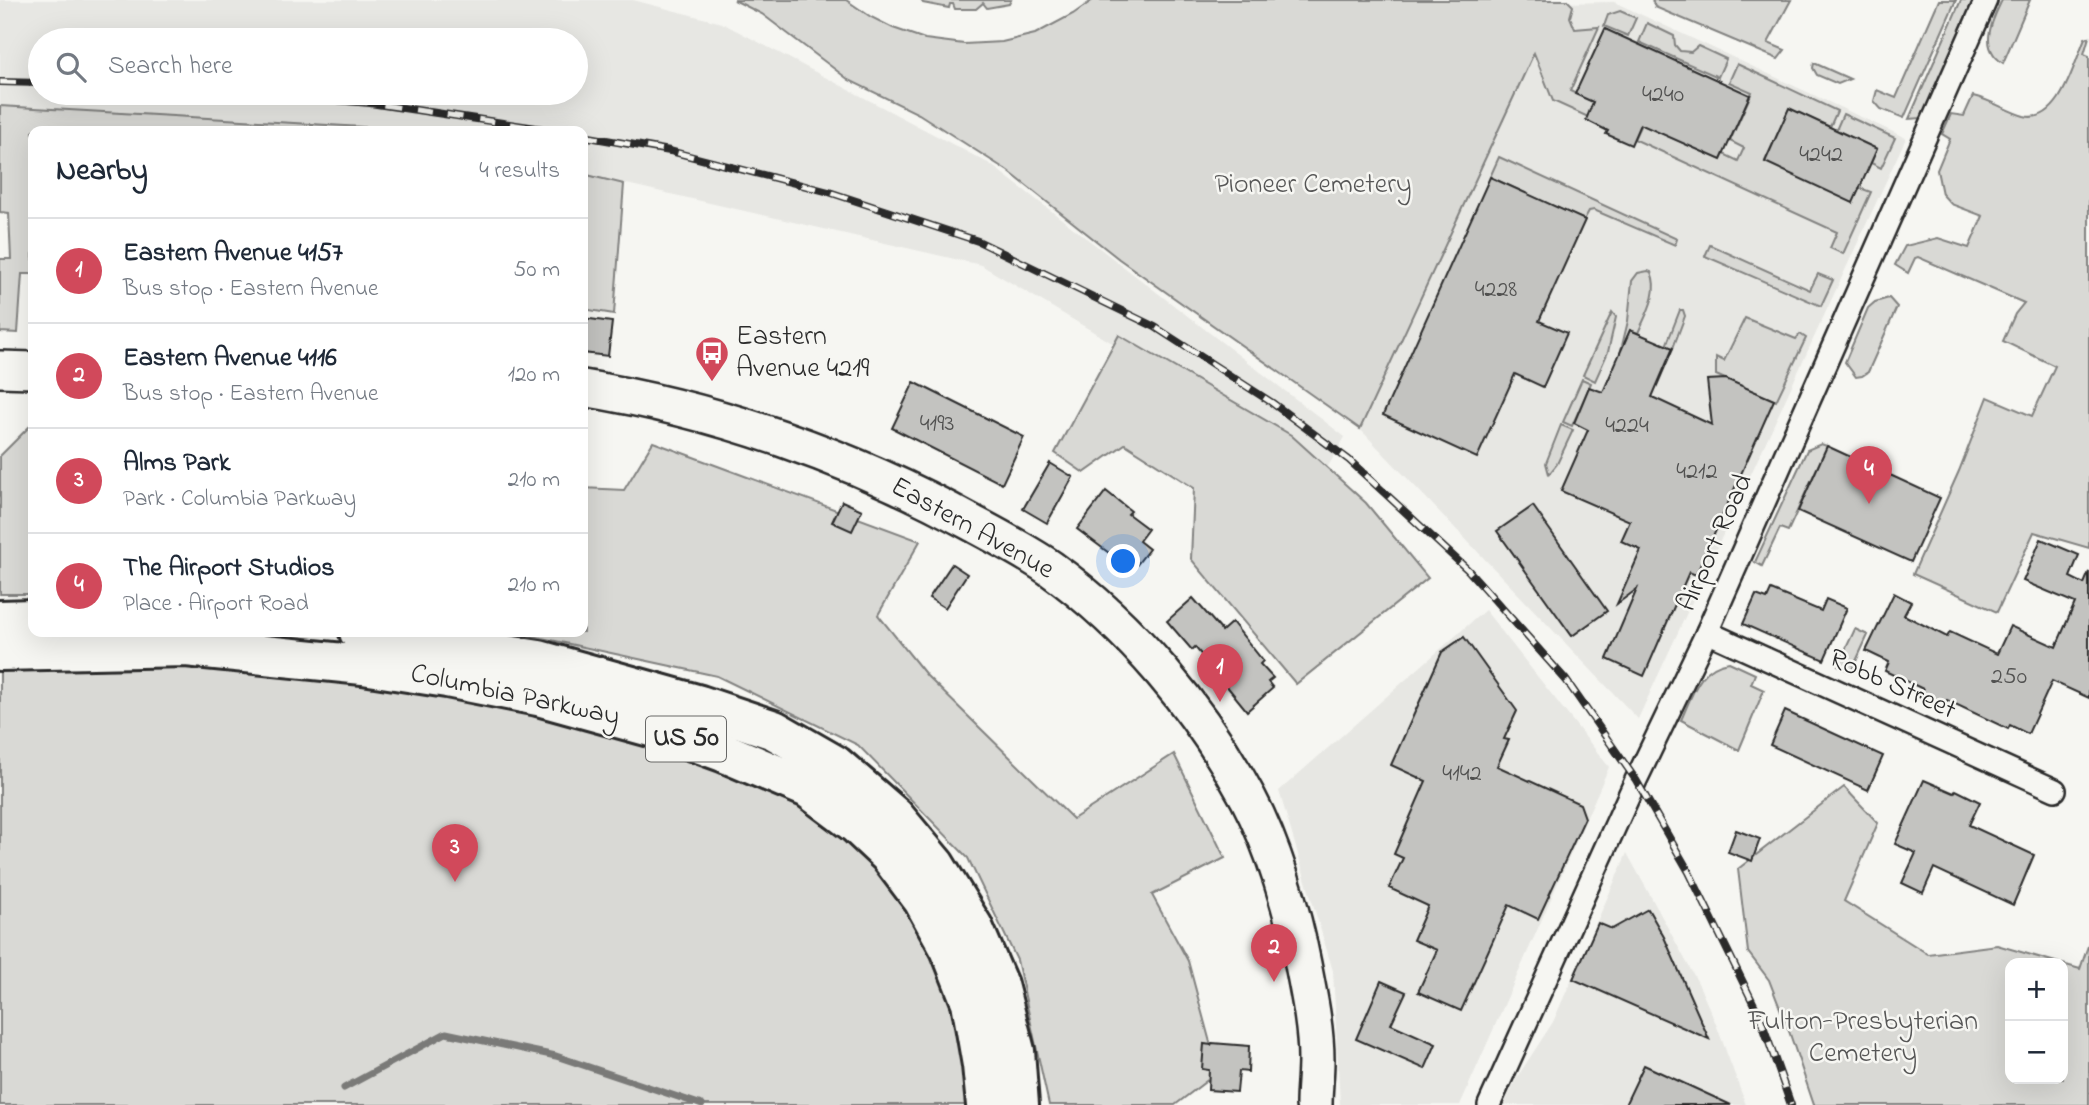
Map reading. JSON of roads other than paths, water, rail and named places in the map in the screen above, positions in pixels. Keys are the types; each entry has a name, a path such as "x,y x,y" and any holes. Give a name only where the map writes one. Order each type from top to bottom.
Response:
{"highway":[{"path":"0,620 28,619"},
{"name":"Columbia Parkway","path":"391,637 539,660 701,705 774,730 835,765 894,816 935,865 973,927 998,985 1015,1051 1019,1105"},
{"name":"Columbia Parkway","path":"0,651 186,647 363,665 447,678 538,696 664,732 723,752 808,788 856,824 889,855 923,900 950,949 971,1002 986,1105"}],"main road":[{"path":"0,369 28,370"},
{"name":"Eastern Avenue","path":"588,389 690,411 774,436 856,467 937,504 1024,551 1051,570 1094,604 1142,650 1178,692 1249,800 1283,886 1298,938 1309,993 1316,1058 1314,1105"}],"street":[{"name":"Airport Road","path":"1489,1105 1632,788 1707,632 1986,0"},
{"name":"Robb Street","path":"1707,632 2055,790"}],"waterway":[{"path":"344,1088 446,1033 556,1056 702,1105"}],"railway":[{"path":"0,82 28,83"},
{"path":"383,105 523,126"},
{"path":"588,137 670,151 829,192 978,241 1155,327 1271,402 1349,460 1468,570 1566,680 1636,780 1689,872 1760,1017 1791,1105"}],"place":[{"name":"Eastern Avenue 4219","path":"712,383"},
{"name":"The Airport Studios","path":"1869,504"},
{"name":"Eastern Avenue 4157","path":"1220,702"},
{"name":"Alms Park","path":"455,882"},
{"name":"Eastern Avenue 4116","path":"1274,982"}],"park label":[{"name":"Pioneer Cemetery","path":"1313,185"},
{"name":"Fulton-Presbyterian Cemetery","path":"1863,1038"}]}
